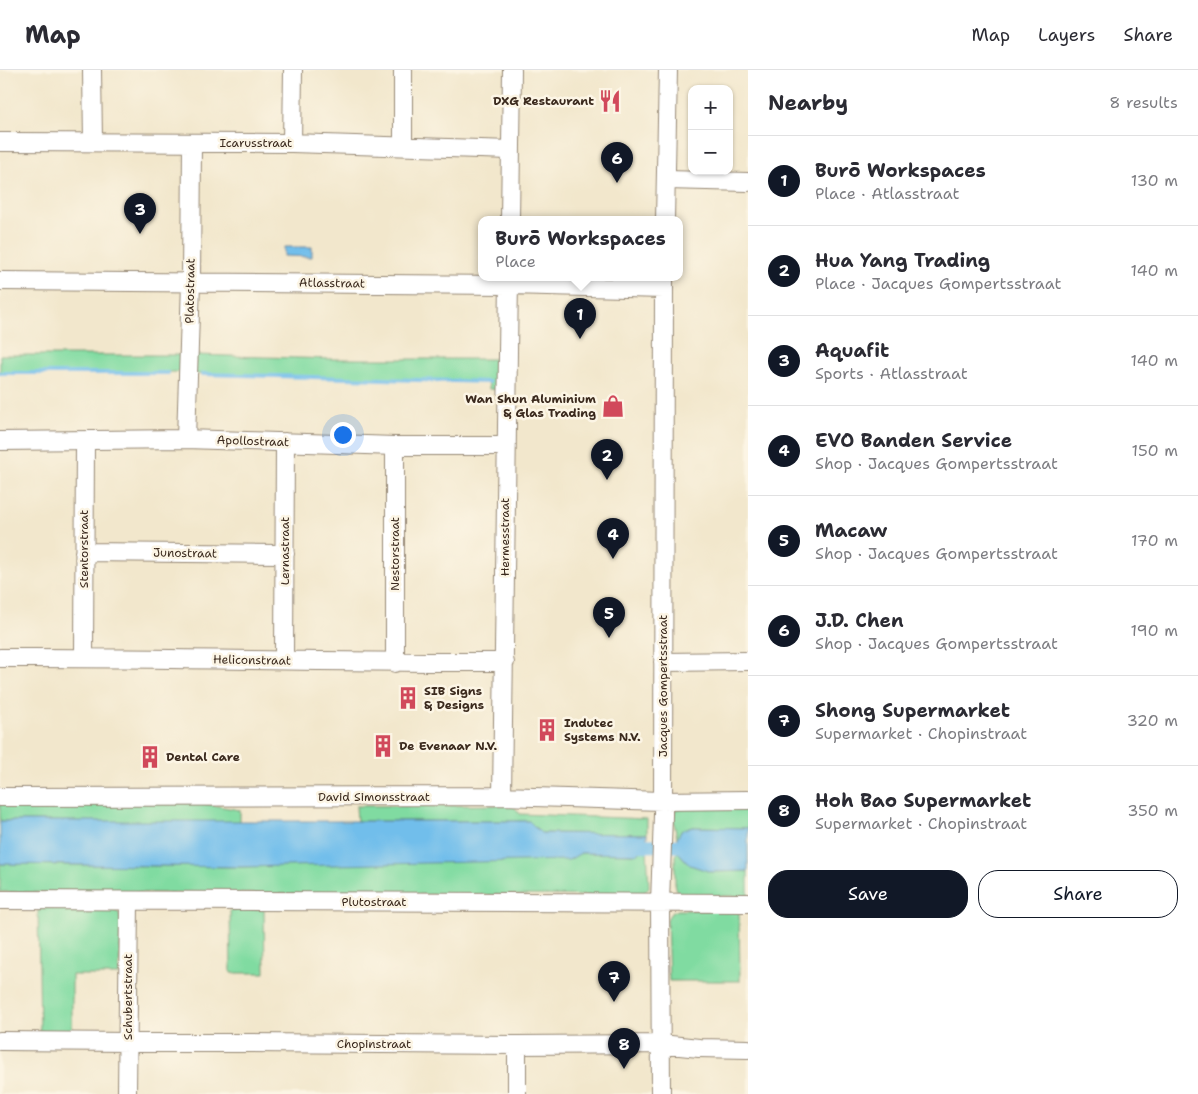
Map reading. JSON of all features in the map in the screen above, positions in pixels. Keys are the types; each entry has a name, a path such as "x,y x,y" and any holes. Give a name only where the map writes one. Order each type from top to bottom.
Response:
{"street":[{"path":"92,70 93,142"},
{"path":"292,143 293,70"},
{"path":"403,70 403,146"},
{"path":"510,216 512,70"},
{"path":"665,216 668,70"},
{"name":"Icarusstraat","path":"0,142 292,143 511,150"},
{"name":"Platostraat","path":"186,439 191,282 192,143"},
{"path":"666,180 748,182"},
{"name":"Atlasstraat","path":"0,281 509,281 664,284"},
{"name":"Hermesstraat","path":"502,796 509,281"},
{"name":"Jacques Gompertsstraat","path":"661,1094 660,895 664,284"},
{"name":"Apollostraat","path":"0,441 186,439 395,446 506,446"},
{"name":"Stentorstraat","path":"84,658 86,441"},
{"name":"Lernastraat","path":"284,660 285,442"},
{"name":"Nestorstraat","path":"395,446 395,663"},
{"name":"Junostraat","path":"84,552 285,554"},
{"name":"Heliconstraat","path":"0,658 284,660 395,663 505,662"},
{"path":"663,662 748,661"},
{"name":"David Simonsstraat","path":"0,797 502,796 662,808 748,800"},
{"name":"Plutostraat","path":"0,900 129,901 660,895 748,904"},
{"name":"Schubertstraat","path":"127,1094 129,901"},
{"name":"Chopinstraat","path":"0,1041 517,1045 661,1044 699,1048 748,1049"},
{"path":"517,1045 517,1094"}],"green space":[{"path":"0,355 181,355 181,372 0,373"},
{"path":"195,355 333,359 500,359 500,390 489,389 488,382 194,374"},
{"path":"196,802 240,810 240,822 0,821 0,804"},
{"path":"513,805 520,814 647,819 647,834 541,833 529,821 357,821 356,806"},
{"path":"686,806 748,807 748,828 693,827 682,830 677,838 674,823 675,810"},
{"path":"647,848 649,887 642,896 0,892 0,864 242,867 581,853 637,854"},
{"path":"678,852 690,865 711,872 748,871 748,896 685,896 677,891 675,883 675,855"},
{"path":"38,907 108,908 119,913 121,920 119,975 72,975 72,1035 40,1035"},
{"path":"264,909 265,973 231,973 230,910"},
{"path":"678,910 739,910 740,981 669,981 667,919 671,913"}],"water":[{"path":"284,247 312,247 312,257 284,256"},
{"path":"0,821 529,821 541,833 647,834 647,848 637,854 581,853 569,860 242,867 0,864"},
{"path":"693,827 748,828 748,871 711,872 690,865 678,852 677,838 682,830"}],"waterway":[{"path":"0,373 168,373"},
{"path":"203,374 489,382"},
{"path":"629,845 695,846"}],"place":[{"name":"DXG Restaurant","path":"610,101"},
{"name":"J.D. Chen","path":"617,183"},
{"name":"Aquafit","path":"140,234"},
{"name":"Burō Workspaces","path":"580,339"},
{"name":"Wan Shun Aluminium & Glas Trading","path":"613,406"},
{"name":"Hua Yang Trading","path":"607,480"},
{"name":"EVO Banden Service","path":"613,559"},
{"name":"Macaw","path":"609,638"},
{"name":"SIB Signs & Designs","path":"408,698"},
{"name":"Indutec Systems N.V.","path":"547,730"},
{"name":"De Evenaar N.V.","path":"383,746"},
{"name":"Dental Care","path":"150,757"},
{"name":"Shong Supermarket","path":"614,1002"},
{"name":"Hoh Bao Supermarket","path":"624,1069"}]}
